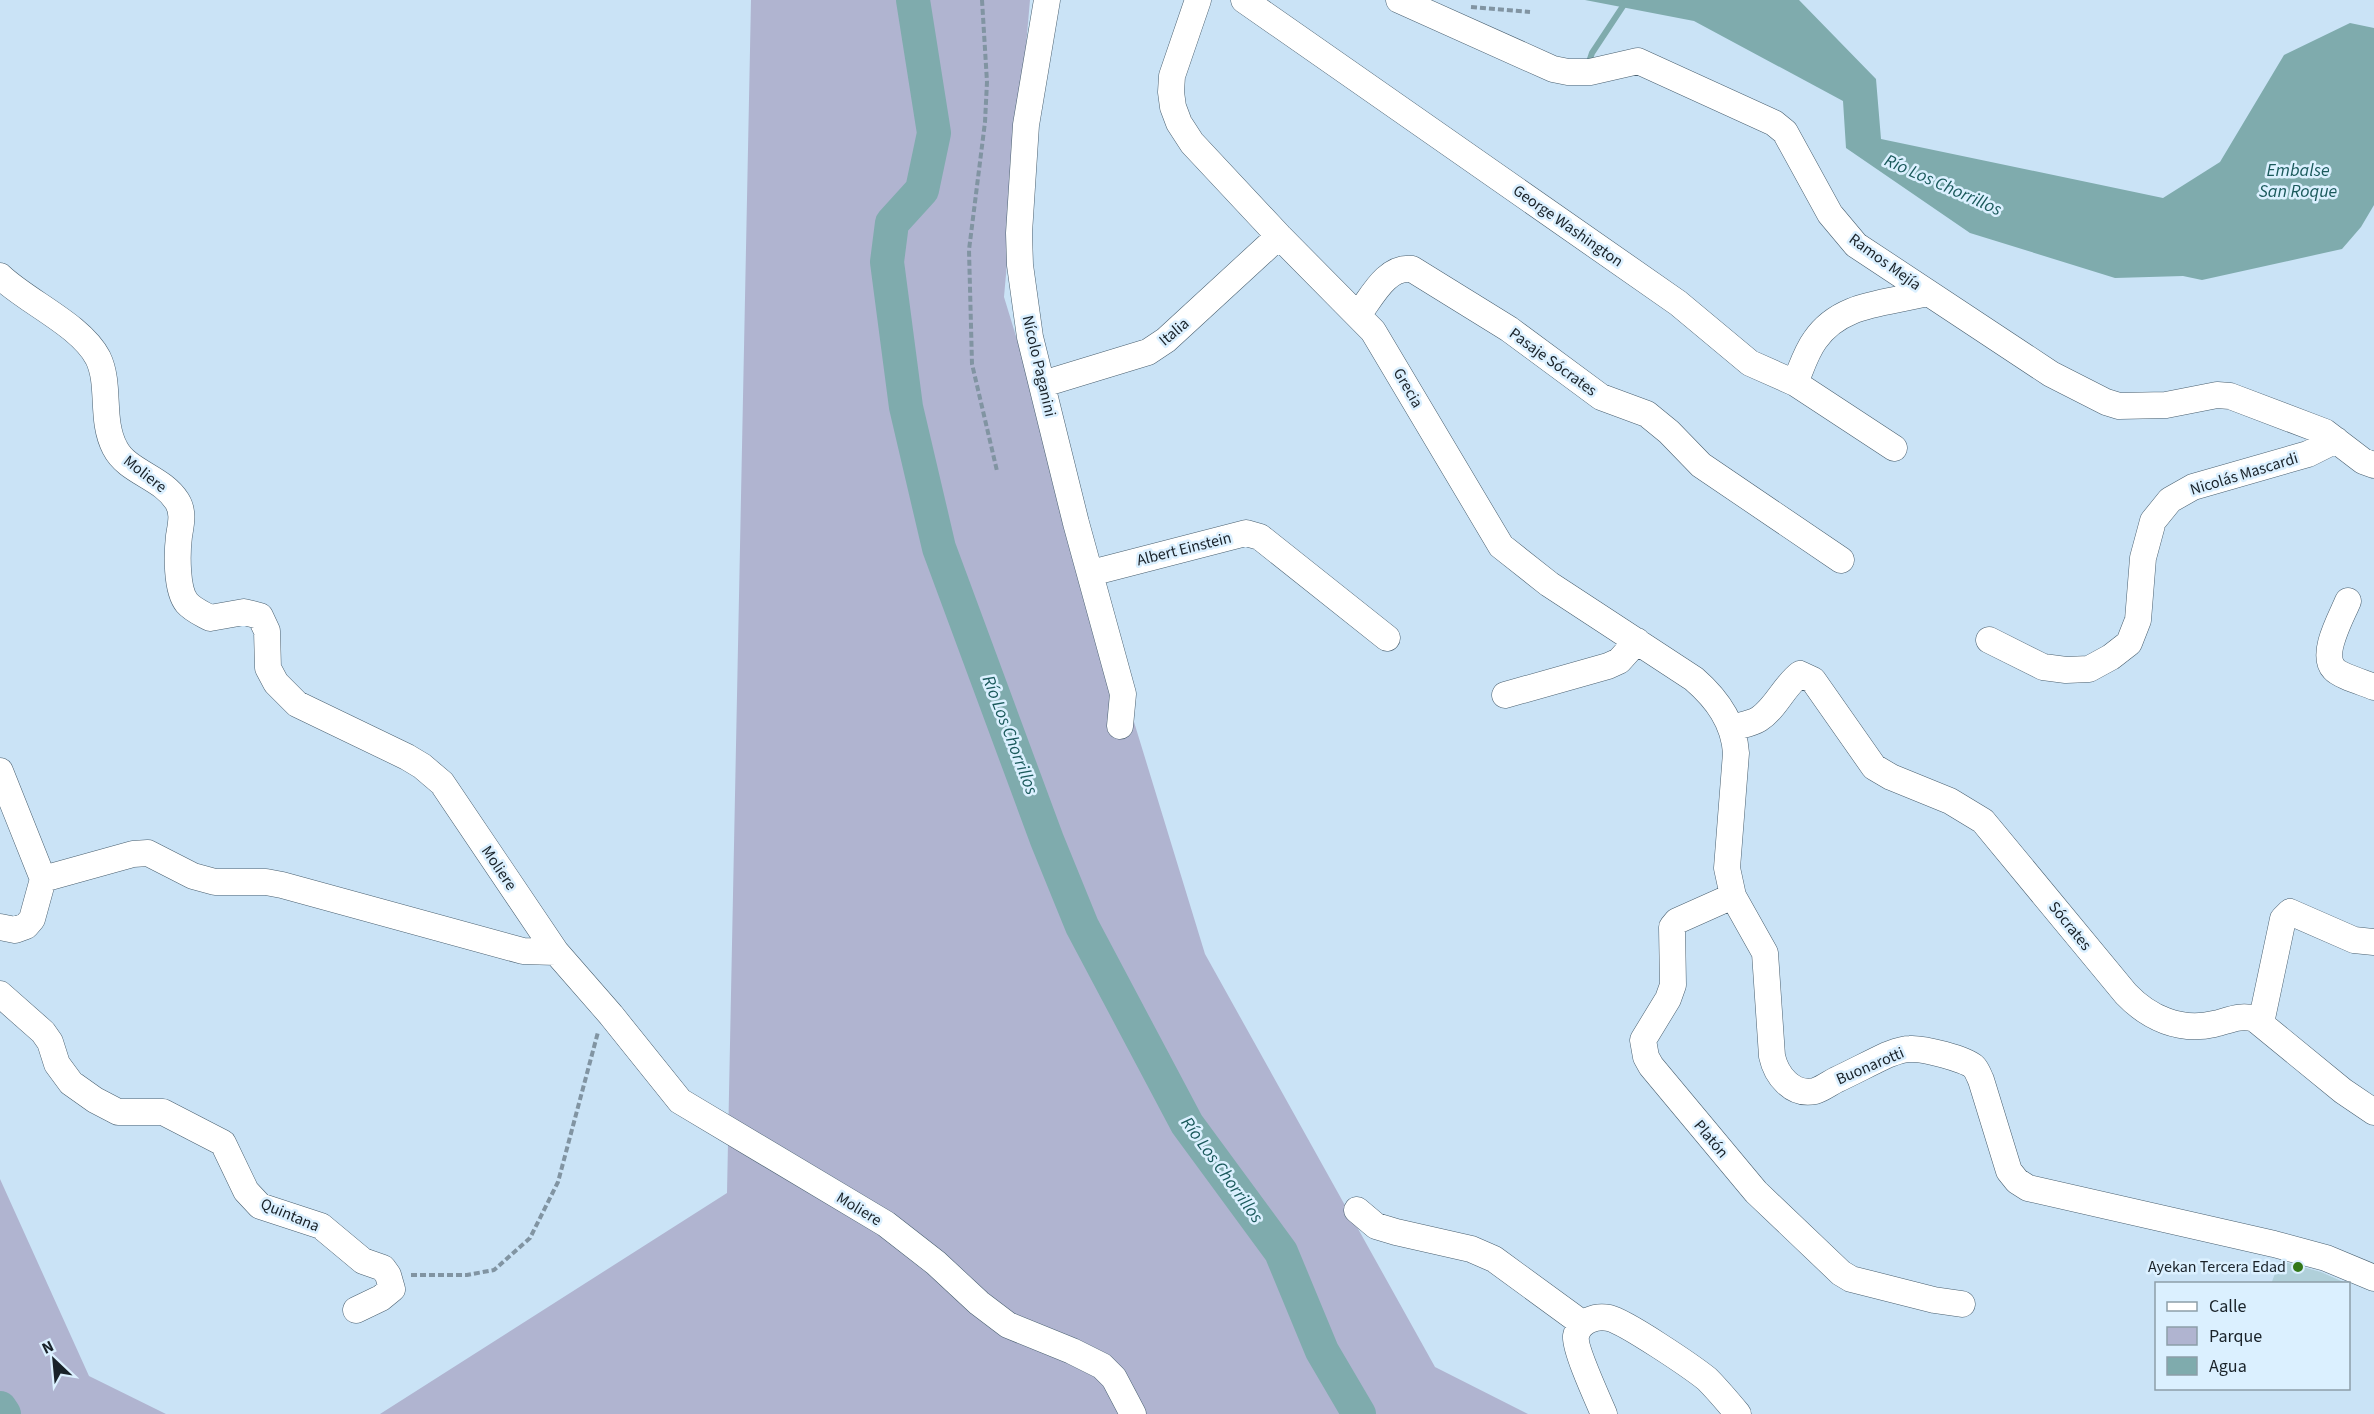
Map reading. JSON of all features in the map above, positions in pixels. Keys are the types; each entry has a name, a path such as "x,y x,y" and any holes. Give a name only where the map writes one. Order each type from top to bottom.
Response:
{"street":[{"name":"Nícolo Paganini","path":"1047,0 1026,125 1019,233 1020,265 1030,337 1076,523 1123,694 1120,726"},
{"name":"Grecia","path":"1198,0 1172,76 1173,107 1179,123 1192,143 1279,236 1358,315 1386,349 1501,546 1549,584 1694,679 1709,692 1732,728"},
{"name":"George Washington","path":"1244,0 1678,303 1750,363 1795,383 1894,448"},
{"name":"Ramos Mejía","path":"1399,0 1553,69 1590,72 1638,61 1774,123 1785,132 1839,226 1856,245 2051,374 2106,402 2119,406 2166,405 2217,395 2230,396 2325,432 2363,461 2374,465"},
{"name":"Italia","path":"1043,384 1148,352 1166,340 1279,236"},
{"name":"Pasaje Sócrates","path":"1358,315 1393,271 1404,268 1412,269 1509,329 1600,397 1647,414 1669,432 1701,465 1841,560"},
{"name":"Moliere","path":"0,276 42,309 73,329 97,357 102,373 110,435 116,449 126,460 159,482 177,500 181,510 182,519 177,552 181,588 186,602 210,618 244,612 260,616 267,631 268,668 276,683 297,704 407,757 442,783 556,952 611,1015 680,1101 886,1224 936,1263 979,1303 1008,1325 1102,1366 1114,1378 1133,1414"},
{"path":"1795,383 1815,340 1842,315 1861,306 1927,293"},
{"name":"Nicolás Mascardi","path":"1989,640 2043,667 2066,670 2089,669 2111,657 2129,643 2135,628 2138,620 2143,558 2153,521 2170,500 2193,487 2308,454 2336,440"},
{"name":"Albert Einstein","path":"1091,573 1246,533 1260,537 1387,638"},
{"path":"2348,601 2328,652 2330,661 2335,670 2374,687"},
{"path":"1505,695 1608,666 1619,661 1637,641"},
{"name":"Sócrates","path":"1732,728 1760,718 1768,712 1792,680 1800,674 1813,680 1874,767 1891,777 1950,801 1983,821 2126,994 2148,1014 2175,1024 2200,1026 2247,1016 2261,1023"},
{"name":"Buonarotti","path":"1732,728 1736,753 1727,868 1733,896 1765,953 1772,1056 1775,1067 1789,1085 1801,1090 1815,1091 1900,1050 1919,1049 1964,1061 1974,1067 1981,1080 2009,1171 2017,1181 2028,1188 2274,1244 2326,1258 2374,1278"},
{"path":"0,771 43,879 32,919 26,926 15,930 0,927"},
{"path":"43,879 133,854 148,853 193,876 215,882 267,882 523,951 556,952"},
{"name":"Platón","path":"1733,896 1677,921 1672,927 1673,985 1668,999 1643,1040 1646,1057 1665,1084 1756,1192 1841,1273 1851,1279 1913,1295 1962,1304"},
{"path":"2374,942 2354,940 2290,912 2283,919 2261,1023 2326,1078 2374,1112"},
{"name":"Quintana","path":"0,994 50,1042 57,1064 71,1083 95,1100 118,1112 163,1113 223,1143 246,1191 260,1206 321,1226 343,1247 363,1261 383,1268 388,1275"},
{"path":"1357,1210 1376,1226 1471,1249 1494,1259 1582,1324"},
{"path":"356,1310 381,1298 392,1289 388,1275"},
{"path":"1604,1414 1579,1351 1576,1336 1582,1324 1597,1316 1611,1318 1644,1337 1706,1379 1738,1414"}],"path":[{"path":"982,0 987,82 985,122 969,250 972,364 997,471"},
{"path":"1460,6 1530,12"},
{"path":"388,1275 467,1275 494,1270 530,1238 558,1182 599,1029 611,1015"}],"green space":[{"path":"751,0 1030,0 1004,297 1205,954 1435,1367 1528,1414 380,1414 727,1193"},
{"path":"0,1179 89,1376 166,1414 0,1414"}],"water":[{"path":"897,0 922,0 938,90 912,94"},
{"name":"Embalse San Roque","path":"1585,0 1799,0 1876,79 1881,139 2163,198 2220,162 2284,55 2350,23 2374,28 2374,205 2361,227 2342,249 2202,280 2183,276 2115,278 1970,233 1846,148 1843,101 1694,21"}],"building":[{"path":"2280,1261 2321,1272 2344,1282 2272,1282"}],"waterway":[{"name":"Río Los Chorrillos","path":"913,0 934,133 922,190 892,223 887,262 906,407 939,548 1047,840 1082,926 1187,1124 1281,1252 1322,1351 1359,1414"},
{"path":"1588,65 1592,53 1627,0"},
{"name":"Río Los Chorrillos","path":"0,1408 4,1414"}],"place":[{"name":"Ayekan Tercera Edad","path":"2298,1267"}]}
